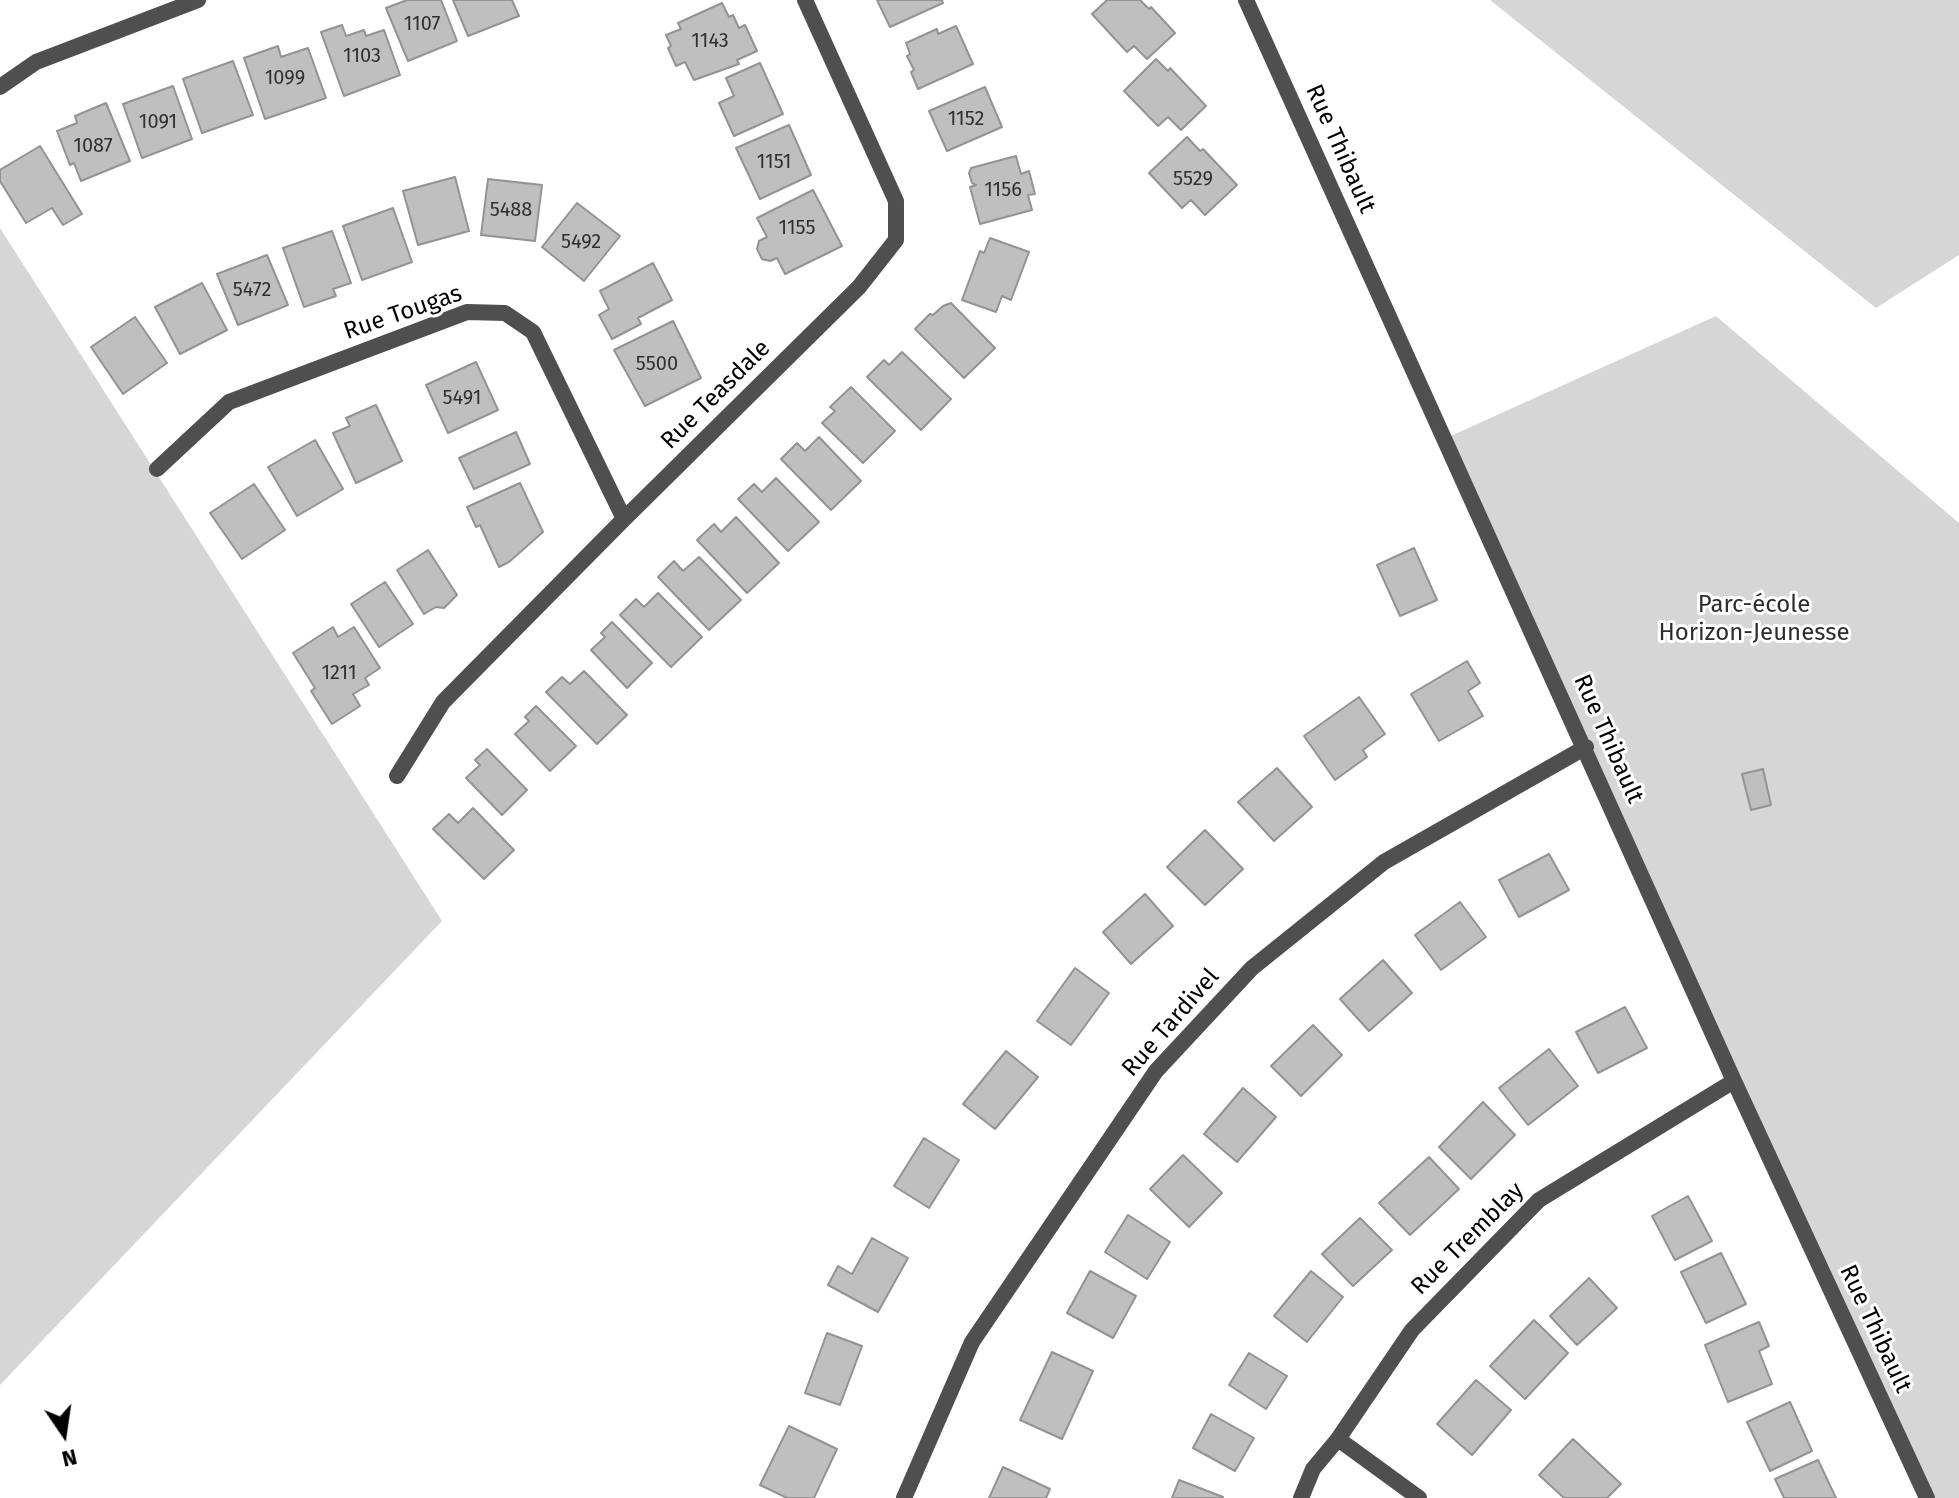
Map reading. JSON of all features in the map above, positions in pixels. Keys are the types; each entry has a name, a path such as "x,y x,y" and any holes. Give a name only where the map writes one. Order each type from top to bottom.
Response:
{"street":[{"path":"0,87 36,62 170,5 198,0"},
{"name":"Rue Teasdale","path":"397,776 443,702 859,287 896,240 896,201 805,0"},
{"name":"Rue Thibault","path":"1246,0 1586,747 1734,1081 1927,1498"},
{"name":"Rue Tougas","path":"157,469 229,402 467,312 505,313 533,332 624,519"},
{"name":"Rue Tardivel","path":"904,1498 972,1342 1156,1071 1252,968 1384,862 1586,747"},
{"name":"Rue Tremblay","path":"1301,1498 1313,1469 1338,1439 1412,1330 1539,1200 1734,1081"},
{"path":"1338,1439 1419,1498"}],"green space":[{"path":"1490,0 1959,0 1959,255 1876,308"},
{"path":"0,228 442,921 0,1385"},
{"name":"Parc-école Horizon-Jeunesse","path":"1716,316 1959,523 1959,1498 1927,1498 1444,439"}],"building":[{"path":"407,0 441,0 457,41 408,61 386,8"},
{"path":"453,0 512,0 519,16 468,36"},
{"path":"877,0 942,0 943,3 890,27"},
{"path":"1107,0 1140,0 1149,9 1151,7 1175,33 1147,59 1134,46 1127,52 1092,14"},
{"path":"722,3 739,28 745,25 757,51 737,60 739,64 694,80 685,62 676,66 666,35 681,29 678,23"},
{"path":"342,25 346,36 364,30 366,36 384,30 400,75 344,96 321,32"},
{"path":"956,26 973,64 918,89 911,72 914,70 907,56 910,54 906,43 937,29 938,34"},
{"path":"278,46 281,57 308,48 326,98 265,119 244,58"},
{"path":"1156,59 1168,71 1170,68 1206,106 1181,130 1168,117 1158,126 1124,91"},
{"path":"233,61 253,115 202,133 183,79"},
{"path":"760,63 783,114 734,136 719,103 734,96 726,78"},
{"path":"173,86 192,139 142,158 123,104"},
{"path":"985,87 1002,127 947,151 929,111"},
{"path":"106,103 130,161 81,181 74,163 70,165 57,131 77,123 75,116"},
{"path":"789,125 811,175 760,199 736,148"},
{"path":"1187,137 1200,151 1203,149 1237,185 1205,215 1191,200 1182,208 1149,173"},
{"path":"40,146 82,214 63,225 52,208 26,223 0,181 0,170"},
{"path":"1016,156 1021,174 1029,171 1035,194 1028,195 1032,210 980,224 970,187 976,185 972,183 969,173 971,168"},
{"path":"455,177 469,231 418,245 403,191"},
{"path":"488,179 542,185 535,241 481,235"},
{"path":"813,190 842,246 785,274 777,258 770,261 762,259 757,249 759,241 767,237 757,218"},
{"path":"577,203 620,236 584,281 542,247"},
{"path":"393,208 412,262 362,280 343,226"},
{"path":"332,231 351,283 333,289 336,296 304,307 283,248"},
{"path":"990,238 1029,252 1011,300 1002,296 996,312 962,300 980,251 984,253"},
{"path":"267,255 288,305 238,325 217,274"},
{"path":"653,263 672,300 638,318 641,324 612,339 599,315 609,309 600,291"},
{"path":"202,283 227,330 180,354 155,307"},
{"path":"951,303 995,348 964,378 915,329 930,314"},
{"path":"135,317 167,363 123,394 91,347"},
{"path":"673,321 701,378 645,406 614,350"},
{"path":"902,352 951,399 921,430 867,377 884,360 889,365"},
{"path":"476,362 498,410 448,433 426,385"},
{"path":"851,387 895,431 863,463 822,423 835,411 830,407"},
{"path":"376,405 402,461 356,483 333,433 350,426 346,418"},
{"path":"516,432 530,464 474,489 459,458"},
{"path":"819,437 861,481 831,510 781,459 797,443 805,451"},
{"path":"315,440 343,489 297,516 268,467"},
{"path":"776,478 819,522 788,551 738,499 754,484 762,492"},
{"path":"520,483 543,532 499,567 480,525 476,527 467,507"},
{"path":"254,484 285,530 242,559 210,513"},
{"path":"736,517 779,563 747,593 697,540 714,524 721,532"},
{"path":"1414,548 1437,600 1400,616 1377,565"},
{"path":"428,550 457,595 444,608 436,607 424,614 397,570"},
{"path":"699,557 741,600 709,630 658,577 674,561 683,571"},
{"path":"385,582 413,624 379,647 351,604"},
{"path":"658,593 702,637 671,667 620,615 636,599 644,607"},
{"path":"612,622 652,663 627,688 591,650 605,637 601,633"},
{"path":"333,627 338,637 354,627 380,668 365,678 369,685 353,694 360,706 332,724 311,691 315,688 293,653"},
{"path":"1467,661 1480,683 1468,691 1483,716 1439,741 1411,694"},
{"path":"584,671 627,715 597,744 546,692 562,677 570,684"},
{"path":"1359,697 1385,734 1363,750 1367,757 1335,780 1304,736"},
{"path":"536,706 576,746 550,771 515,734 529,721 525,717"},
{"path":"487,749 527,790 502,815 466,778 480,765 475,760"},
{"path":"1277,768 1312,807 1274,841 1238,802"},
{"path":"1763,769 1771,805 1751,810 1742,774"},
{"path":"473,808 514,850 484,879 433,829 449,814 458,823"},
{"path":"1205,830 1243,869 1205,905 1167,867"},
{"path":"1549,854 1569,890 1519,917 1499,880"},
{"path":"1145,894 1173,926 1131,964 1103,932"},
{"path":"1460,902 1486,937 1441,970 1415,935"},
{"path":"1383,960 1412,993 1369,1031 1340,999"},
{"path":"1075,968 1109,993 1071,1045 1037,1021"},
{"path":"1625,1007 1647,1048 1598,1073 1576,1032"},
{"path":"1313,1025 1342,1055 1301,1096 1271,1066"},
{"path":"1549,1049 1578,1086 1528,1125 1499,1088"},
{"path":"1006,1051 1038,1077 995,1129 963,1104"},
{"path":"1243,1088 1276,1117 1237,1162 1204,1134"},
{"path":"1483,1102 1515,1135 1471,1179 1439,1147"},
{"path":"924,1138 959,1160 929,1208 894,1186"},
{"path":"1183,1155 1222,1193 1189,1227 1150,1189"},
{"path":"1429,1157 1459,1189 1410,1235 1379,1203"},
{"path":"1688,1196 1712,1241 1675,1260 1652,1216"},
{"path":"1128,1215 1170,1242 1147,1279 1105,1252"},
{"path":"1360,1218 1392,1250 1353,1286 1322,1254"},
{"path":"872,1238 908,1258 878,1312 828,1285 838,1266 852,1274"},
{"path":"1721,1253 1746,1304 1706,1323 1681,1272"},
{"path":"1090,1271 1136,1296 1113,1338 1067,1313"},
{"path":"1311,1271 1343,1297 1307,1342 1274,1316"},
{"path":"1589,1278 1617,1308 1577,1345 1550,1316"},
{"path":"1534,1320 1568,1353 1525,1399 1490,1366"},
{"path":"1759,1322 1769,1346 1759,1351 1772,1384 1728,1402 1705,1345"},
{"path":"827,1333 862,1346 840,1405 805,1393"},
{"path":"1052,1352 1093,1371 1062,1439 1020,1420"},
{"path":"1249,1353 1287,1376 1266,1409 1229,1385"},
{"path":"1476,1380 1511,1410 1472,1455 1437,1424"},
{"path":"1790,1402 1812,1451 1770,1471 1747,1422"},
{"path":"1211,1414 1254,1438 1235,1471 1193,1448"},
{"path":"789,1426 837,1449 814,1498 787,1498 760,1485"},
{"path":"1573,1439 1621,1484 1607,1498 1564,1498 1539,1475"},
{"path":"1818,1460 1836,1498 1784,1498 1775,1479"},
{"path":"1003,1467 1050,1489 1046,1498 989,1498"},
{"path":"1179,1480 1223,1497 1172,1498"}]}
